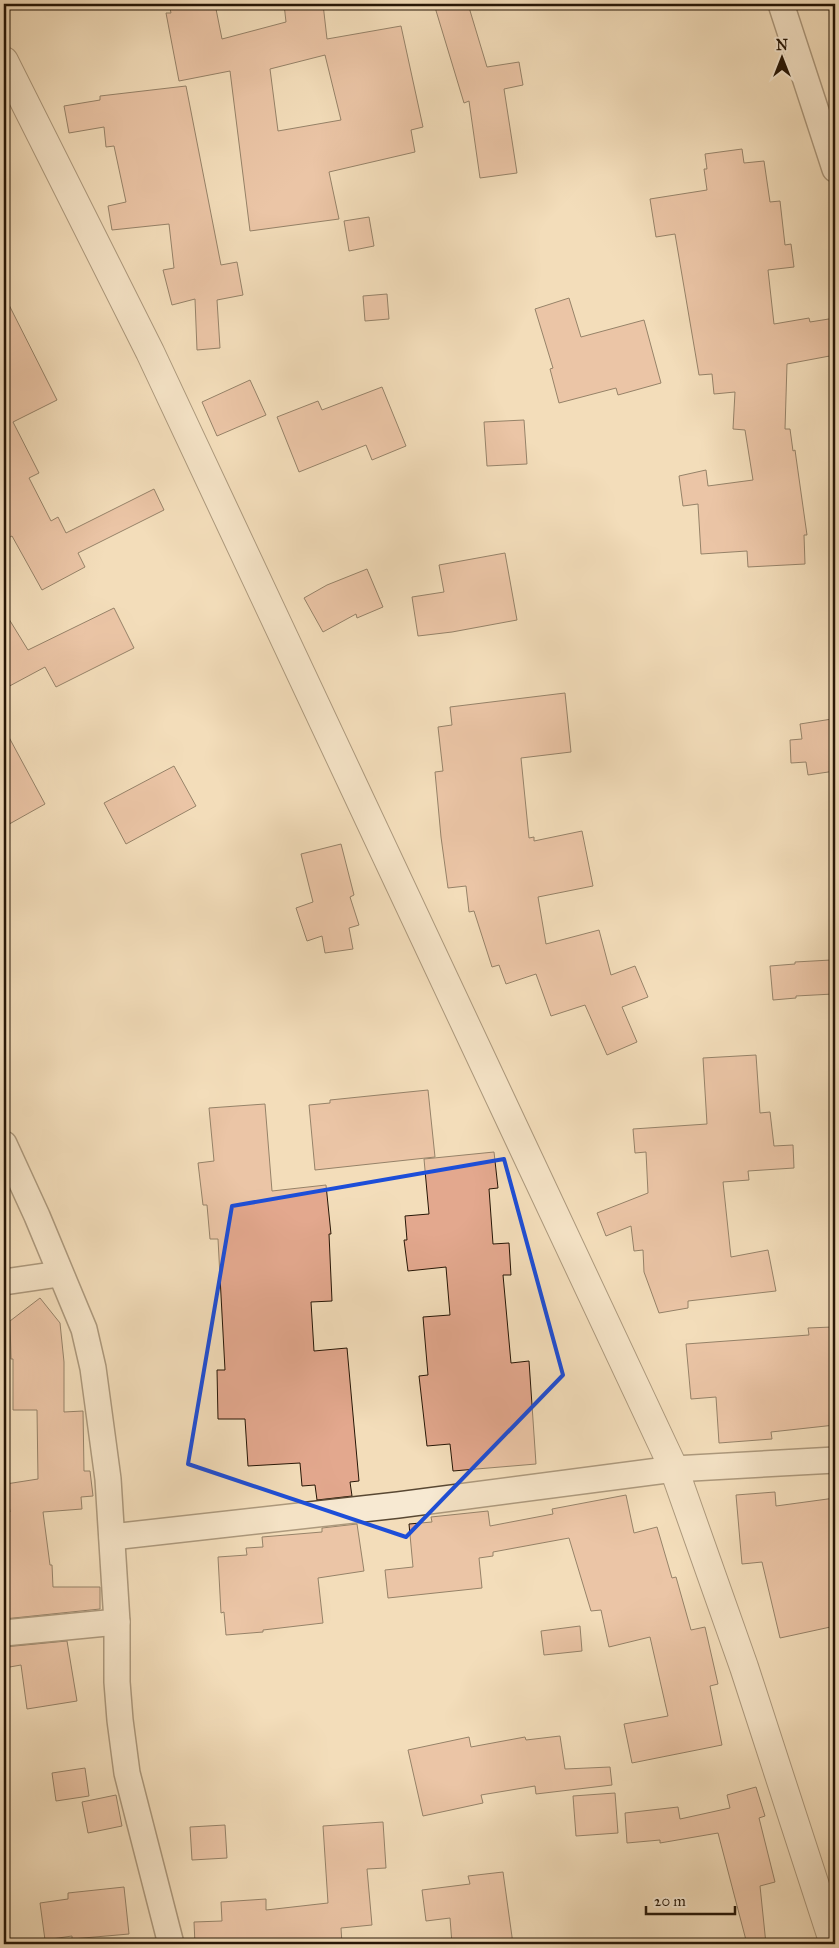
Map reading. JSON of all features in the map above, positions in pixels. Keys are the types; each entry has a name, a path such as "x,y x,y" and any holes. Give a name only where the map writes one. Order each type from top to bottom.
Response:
{"street":[{"path":"781,4 835,169"},
{"path":"4,61 150,352 674,1469 744,1667 834,1944"},
{"path":"4,1144 37,1216 59,1274 84,1329 93,1368 108,1479 117,1622 119,1711 127,1772 171,1944"},
{"path":"4,1282 59,1274"},
{"path":"112,1537 398,1505 674,1469 835,1460"},
{"path":"4,1633 117,1622"}],"highlighted area":[{"path":"504,1159 563,1375 406,1537 188,1464 232,1206"}],"building":[{"path":"169,4 215,4 222,39 286,22 284,4 323,4 327,39 401,26 423,127 411,130 415,152 329,172 339,219 250,231 230,71 179,81 166,13 171,13","holes":["325,55 341,120 278,131 270,69"]},
{"path":"434,4 468,4 487,67 519,62 523,85 504,89 517,173 480,178 469,101 464,103"},
{"path":"186,86 221,265 237,262 243,295 217,300 220,348 197,350 195,299 172,305 163,270 174,268 169,224 112,230 108,206 126,202 114,146 106,147 104,127 69,133 64,106 100,100 100,96"},
{"path":"742,149 744,163 764,161 770,202 780,201 785,245 791,244 794,267 768,270 774,324 809,318 810,322 835,318 835,355 787,364 785,429 790,429 793,451 795,450 807,535 804,535 805,564 748,567 747,551 701,554 698,504 683,506 679,476 706,470 708,486 753,480 745,430 733,429 735,392 714,394 712,374 699,375 675,234 656,237 650,199 707,190 704,169 707,169 705,154"},
{"path":"369,217 374,246 349,251 344,221"},
{"path":"387,294 389,319 365,321 363,296"},
{"path":"4,295 57,400 13,422 39,473 29,478 51,521 58,517 66,533 154,489 164,510 78,553 85,567 42,590 12,536 4,540"},
{"path":"569,298 581,337 644,320 661,383 618,395 616,388 559,403 550,369 553,368 535,309"},
{"path":"250,380 266,415 217,436 202,402"},
{"path":"382,387 406,446 372,460 366,445 299,472 277,417 318,401 322,410"},
{"path":"524,420 527,464 487,466 484,422"},
{"path":"505,553 517,620 418,636 412,597 444,592 439,565"},
{"path":"367,569 383,607 357,618 356,614 323,632 304,598 327,585"},
{"path":"114,608 134,648 56,687 45,667 4,689 4,611 28,650"},
{"path":"565,693 571,752 521,758 529,838 534,837 534,841 582,831 593,886 538,897 546,944 599,930 611,975 635,966 648,997 622,1007 637,1042 607,1055 585,1005 551,1016 536,974 506,984 499,965 492,967 474,911 469,912 466,886 448,888 441,837 435,772 443,771 438,727 452,725 450,707"},
{"path":"832,719 835,739 835,771 808,775 806,762 791,763 790,740 802,739 800,724"},
{"path":"4,728 45,804 4,827"},
{"path":"174,766 196,806 126,844 104,803"},
{"path":"341,844 354,895 350,897 359,925 349,928 353,949 325,953 322,936 307,941 296,908 313,902 301,854"},
{"path":"831,960 833,994 796,996 796,998 773,1000 770,966 795,964 795,962"},
{"path":"756,1055 760,1113 770,1112 774,1146 793,1145 794,1168 748,1171 749,1180 723,1182 731,1257 768,1250 776,1291 688,1301 688,1308 659,1313 644,1272 643,1250 634,1251 631,1226 606,1236 597,1213 648,1193 646,1152 635,1153 633,1129 707,1124 703,1058"},
{"path":"428,1090 435,1157 315,1170 309,1105 330,1103 330,1100"},
{"path":"265,1104 272,1191 326,1185 331,1234 329,1234 332,1301 311,1302 314,1351 347,1348 359,1481 350,1482 352,1496 317,1500 315,1485 302,1486 300,1463 248,1466 245,1419 218,1419 217,1370 225,1370 218,1239 210,1239 207,1205 203,1205 198,1163 214,1161 209,1108"},
{"path":"494,1152 498,1188 489,1189 493,1244 509,1243 511,1275 503,1275 511,1363 529,1361 536,1464 453,1471 450,1444 427,1446 419,1376 428,1375 423,1317 450,1315 446,1267 408,1271 404,1240 407,1240 405,1216 429,1214 424,1159"},
{"path":"40,1298 60,1323 64,1362 64,1412 83,1411 84,1471 90,1471 93,1496 81,1497 82,1509 43,1512 50,1565 52,1565 53,1587 100,1587 100,1609 4,1619 4,1539 7,1539 4,1513 10,1512 6,1484 38,1479 37,1410 13,1410 13,1359 11,1359 10,1321"},
{"path":"832,1327 833,1345 835,1344 835,1425 771,1432 772,1439 719,1443 716,1397 691,1399 686,1344 809,1335 808,1328"},
{"path":"775,1492 776,1506 835,1498 835,1626 780,1638 762,1562 742,1564 736,1495"},
{"path":"626,1495 634,1533 657,1527 672,1578 676,1577 691,1630 705,1627 718,1684 710,1686 722,1745 632,1763 624,1724 668,1716 650,1637 609,1647 601,1610 591,1611 569,1538 493,1552 493,1556 479,1558 482,1588 388,1598 385,1570 413,1567 409,1524 432,1522 431,1517 488,1511 490,1526 553,1514 552,1509"},
{"path":"357,1524 364,1571 318,1578 323,1623 263,1630 263,1632 226,1635 224,1612 221,1613 218,1557 247,1555 246,1548 263,1547 262,1537 322,1532 322,1528"},
{"path":"580,1626 582,1651 544,1655 541,1631"},
{"path":"67,1641 77,1701 27,1709 21,1665 4,1668 4,1647"},
{"path":"560,1736 565,1769 610,1767 612,1785 536,1794 535,1786 481,1795 483,1803 423,1816 408,1750 469,1737 471,1747 525,1737 526,1740"},
{"path":"85,1768 89,1796 56,1801 52,1773"},
{"path":"756,1787 765,1816 759,1818 775,1882 760,1886 766,1944 747,1944 718,1833 660,1843 660,1840 627,1843 625,1813 678,1807 680,1819 730,1808 727,1795"},
{"path":"615,1793 618,1833 576,1836 573,1796"},
{"path":"116,1795 122,1826 88,1833 82,1802"},
{"path":"383,1822 386,1868 367,1869 372,1925 341,1928 342,1944 195,1944 194,1922 222,1921 221,1902 266,1899 266,1910 328,1903 323,1826"},
{"path":"225,1825 227,1858 192,1860 190,1827"},
{"path":"503,1872 513,1944 452,1944 450,1918 426,1921 422,1890 470,1884 468,1876"},
{"path":"124,1887 129,1934 72,1939 72,1936 45,1940 40,1903 68,1899 68,1893"}]}
